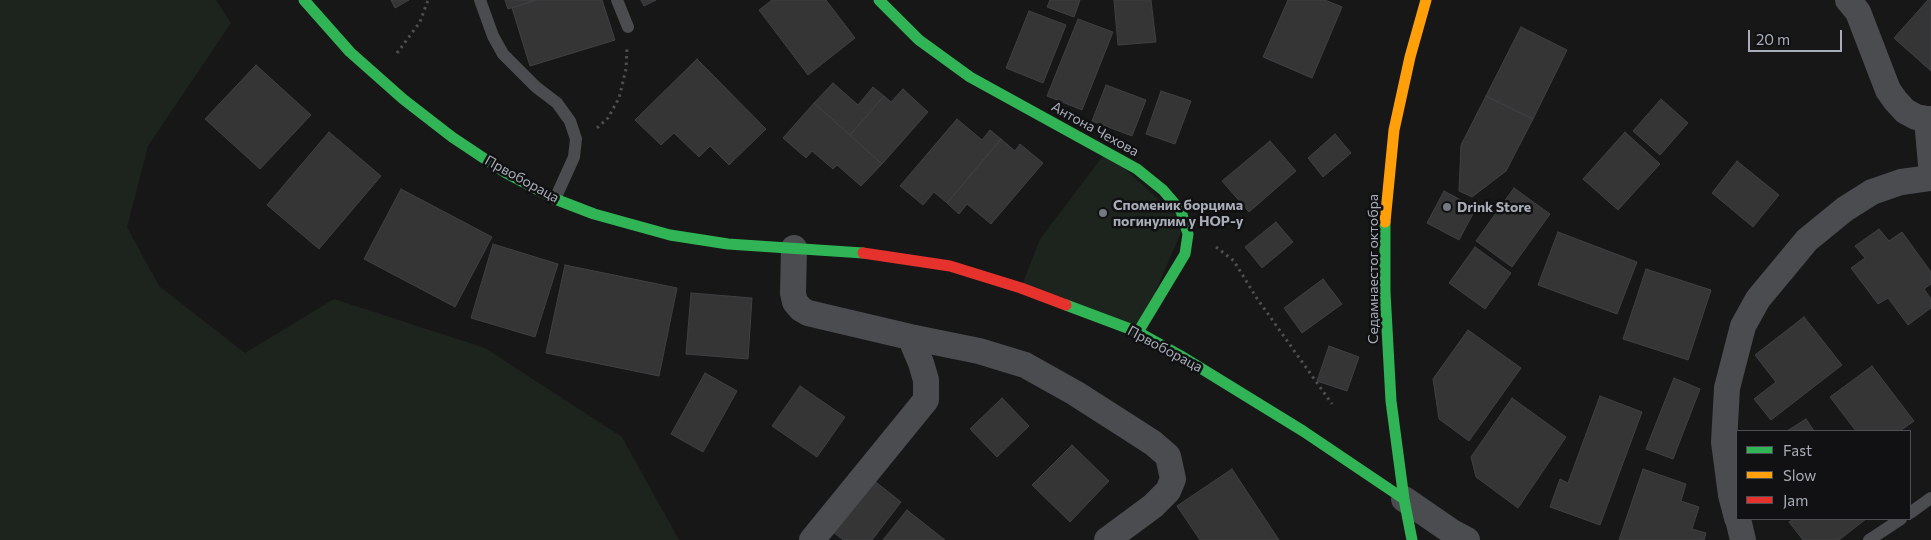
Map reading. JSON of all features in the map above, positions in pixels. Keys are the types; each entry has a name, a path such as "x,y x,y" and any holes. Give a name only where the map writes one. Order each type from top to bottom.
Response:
{"street":[{"name":"Првобораца","path":"304,0 350,52 403,99 452,138 506,173 555,199 594,214 670,235 728,244 858,252 950,266 1021,288 1138,332 1181,356 1281,417 1452,532 1467,540"},
{"name":"Антона Чехова","path":"879,0 919,40 970,77 1137,169 1163,190 1181,211 1188,234"},
{"name":"Седамнаестог октобра","path":"1412,540 1404,499 1390,392 1385,292 1385,223 1394,130 1410,57 1426,0"},
{"path":"1848,0 1858,12 1888,90 1905,111 1916,117 1929,119 1931,165"},
{"path":"1736,514 1731,494 1724,442 1727,388 1743,326 1758,299 1807,240 1845,209 1872,192 1900,182 1931,178"},
{"path":"1138,332 1185,254 1188,234"},
{"path":"794,248 793,293 795,302 808,313 910,338 979,350 1025,365 1075,393 1153,443 1168,456 1173,479 1168,491 1153,506 1107,540"},
{"path":"812,540 926,400 926,380 910,338"},
{"path":"1738,520 1743,540"}],"lane":[{"path":"480,0 503,54 536,87 557,103 570,121 576,139 574,157 555,199"},
{"path":"617,0 628,27"},
{"path":"1911,512 1931,498"},
{"path":"1869,540 1899,520"}],"path":[{"path":"374,73 400,50 420,22 428,0"},
{"path":"576,139 594,131 608,118 619,98 626,69 628,27"},
{"path":"1188,234 1215,245 1234,261 1256,297 1332,404"}],"shaded area":[{"path":"0,0 216,0 231,23 148,146 127,227 159,286 245,353 334,299 485,348 622,437 679,540 0,540"},
{"path":"1106,152 1185,223 1138,332 1021,288 1040,239"}],"building":[{"path":"391,0 409,0 395,8"},
{"path":"505,0 536,0 508,9"},
{"path":"536,0 602,0 615,40 530,66 512,8"},
{"path":"641,0 656,0 644,6"},
{"path":"772,0 826,0 855,38 808,75 759,10"},
{"path":"1050,0 1080,0 1074,17 1047,7"},
{"path":"1114,0 1151,0 1156,42 1118,45"},
{"path":"1288,0 1325,0 1342,7 1312,78 1263,57"},
{"path":"1928,0 1931,0 1931,71 1894,38"},
{"path":"1029,11 1066,25 1043,83 1006,68"},
{"path":"1078,19 1113,32 1082,110 1047,96"},
{"path":"1521,27 1567,50 1533,119 1486,96"},
{"path":"697,59 766,129 729,165 710,146 699,157 674,133 661,145 635,120"},
{"path":"256,65 311,115 260,169 205,119"},
{"path":"833,83 858,105 873,87 884,96 850,135 814,103"},
{"path":"1106,85 1146,100 1132,136 1092,121"},
{"path":"903,89 928,112 882,164 850,135 884,96 891,102"},
{"path":"1161,91 1191,101 1175,144 1146,134"},
{"path":"1486,96 1533,119 1506,171 1472,197 1459,191 1461,145"},
{"path":"1661,99 1688,123 1660,155 1633,131"},
{"path":"814,103 882,164 861,186 837,165 833,169 812,151 806,158 783,138"},
{"path":"957,119 982,140 990,130 1001,139 947,203 934,192 923,205 900,186"},
{"path":"329,132 381,176 319,249 267,205"},
{"path":"1625,132 1660,164 1618,210 1583,179"},
{"path":"1335,134 1351,153 1323,177 1308,158"},
{"path":"1001,139 1015,151 1020,144 1043,163 991,224 967,204 959,214 947,203"},
{"path":"1270,141 1296,171 1249,212 1222,181"},
{"path":"1737,161 1779,195 1753,227 1712,193"},
{"path":"1514,188 1550,214 1512,267 1476,241"},
{"path":"401,189 492,237 455,307 364,259"},
{"path":"1444,191 1476,208 1459,240 1427,223"},
{"path":"1276,222 1293,242 1262,268 1245,247"},
{"path":"1879,229 1889,241 1902,232 1931,272 1931,284 1924,289 1931,299 1931,308 1908,325 1888,298 1878,304 1851,268 1865,258 1855,246"},
{"path":"1558,232 1637,262 1617,314 1538,285"},
{"path":"493,244 558,264 535,337 471,318"},
{"path":"1475,247 1511,273 1485,309 1449,283"},
{"path":"565,265 677,288 659,376 546,353"},
{"path":"1646,269 1711,290 1688,360 1623,339"},
{"path":"1323,279 1342,304 1302,333 1284,308"},
{"path":"691,293 752,298 748,359 686,354"},
{"path":"1804,317 1842,365 1771,420 1754,399 1776,382 1755,355"},
{"path":"1468,330 1521,368 1469,441 1439,419 1433,379"},
{"path":"1329,346 1359,357 1347,391 1317,381"},
{"path":"1872,366 1914,421 1901,430 1855,430 1830,397"},
{"path":"705,373 737,391 703,452 671,434"},
{"path":"1674,378 1700,389 1673,459 1646,449"},
{"path":"800,386 845,417 817,457 772,426"},
{"path":"1600,396 1642,412 1600,525 1550,507 1560,479 1568,483"},
{"path":"1002,398 1029,426 997,457 970,429"},
{"path":"1512,398 1566,437 1518,508 1476,477 1471,457"},
{"path":"1806,419 1813,430 1789,430"},
{"path":"1072,445 1109,481 1070,522 1032,485"},
{"path":"1232,469 1279,540 1200,540 1177,506"},
{"path":"1643,469 1686,484 1681,501 1699,507 1692,529 1706,533 1704,540 1619,540"},
{"path":"872,479 901,502 872,540 843,540 832,531"},
{"path":"907,510 945,540 883,540"},
{"path":"1792,520 1865,520 1839,540 1803,540 1789,522"}],"traffic: fast":[{"path":"304,0 350,52 403,99 452,137 506,173 555,199 594,214 670,235 728,244 863,253"},
{"path":"879,0 919,40 970,77 1137,169 1163,190 1181,211 1188,234 1185,254 1138,332"},
{"path":"1385,222 1385,292 1391,401 1404,499 1412,540"},
{"path":"1066,305 1138,332 1181,356 1303,431 1404,499"}],"traffic: slow":[{"path":"1385,222 1394,130 1410,57 1426,0"}],"traffic: jam":[{"path":"863,253 950,266 1021,288 1066,305"}],"place":[{"name":"Drink Store","path":"1447,207"},
{"name":"Споменик борцима погинулим у НОР-у","path":"1103,213"}]}
